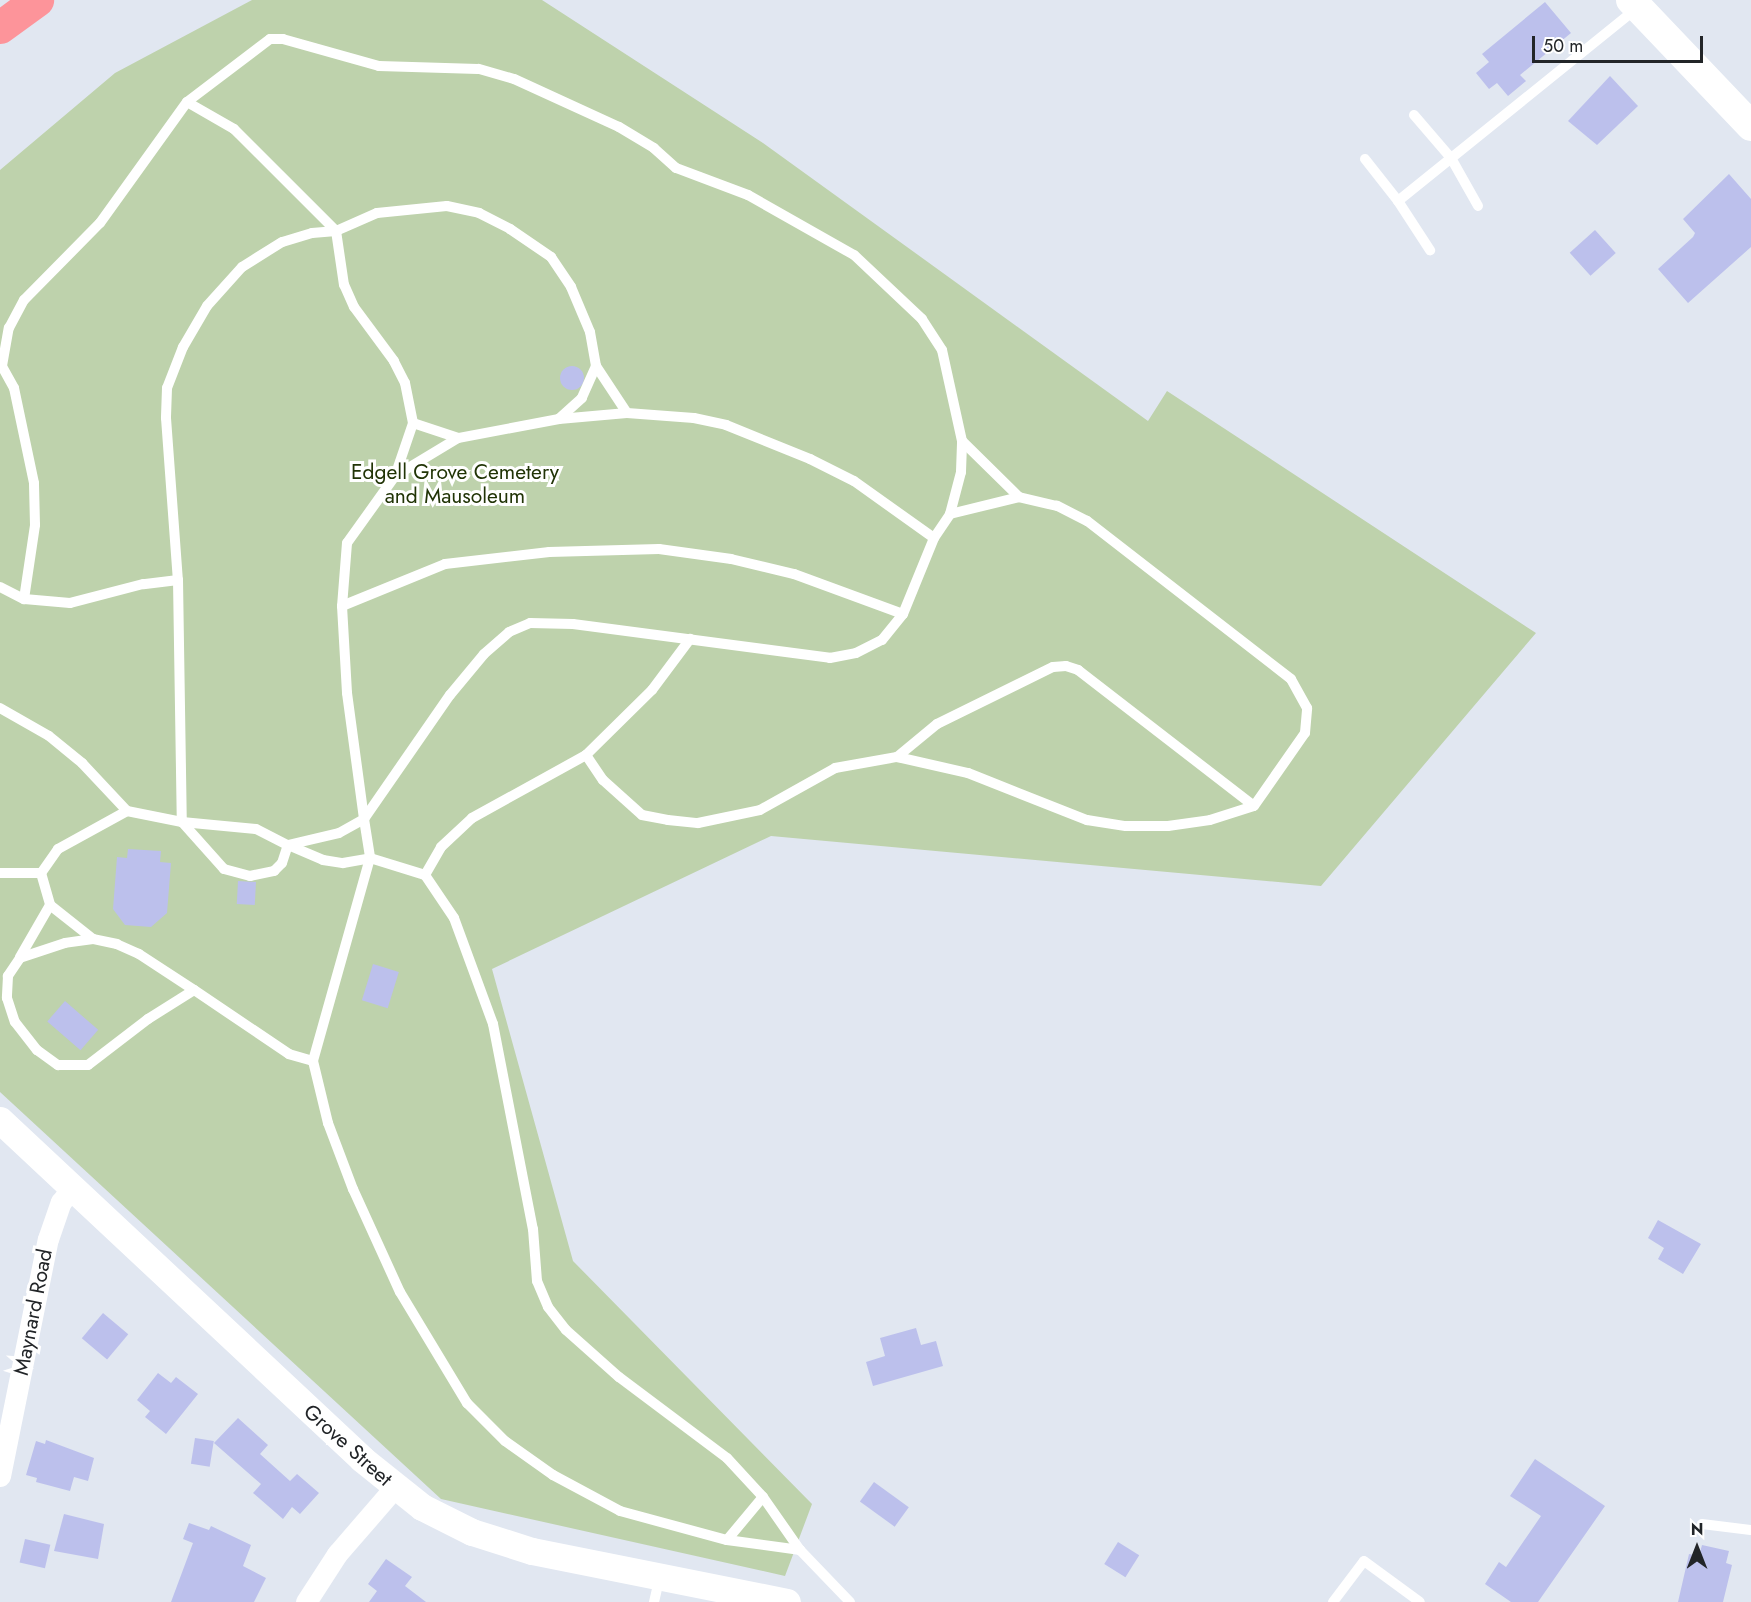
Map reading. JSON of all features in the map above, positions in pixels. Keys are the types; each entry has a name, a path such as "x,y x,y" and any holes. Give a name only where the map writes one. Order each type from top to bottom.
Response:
{"highway":[{"path":"0,27 37,0"}],"main road":[{"path":"1634,4 1751,126"}],"street":[{"name":"Grove Street","path":"0,1120 395,1487 444,1520 499,1542 787,1602"},
{"name":"Maynard Road","path":"0,1476 48,1239 61,1202 72,1188"},
{"path":"306,1602 337,1554 395,1487"}],"lane":[{"path":"1398,201 1634,4"},
{"path":"24,598 35,525 34,483 14,388 1,367 9,328 24,300 100,223 187,102 270,39 283,39 379,66 478,69 514,79 619,127 654,148 676,168 748,195 854,255 922,319 942,350 962,441 962,472 951,514 934,538 903,614 882,640 856,653 830,658 573,624 530,623 509,632 484,654 450,695 364,819 339,833 288,845"},
{"path":"187,102 234,129 336,231 344,285 354,307 405,383 413,423 395,476 347,543 342,606 346,683 370,858 313,1061 328,1123 353,1189 400,1292 467,1403 505,1441 553,1475 620,1511 727,1540 800,1550"},
{"path":"1414,115 1451,158 1478,206"},
{"path":"1365,159 1398,201 1430,250"},
{"path":"288,845 282,863 274,871 250,876 224,869 182,822 178,580 166,418 167,388 183,347 207,306 242,267 282,242 312,232 336,231 377,213 447,206 479,213 510,229 551,257 571,287 590,332 596,366 627,413"},
{"path":"559,418 582,398 596,366"},
{"path":"395,476 458,438 559,418 627,413 726,425 810,459 854,481 934,538"},
{"path":"413,423 458,438"},
{"path":"962,441 1018,497"},
{"path":"586,755 603,780 642,815 698,823 760,810 853,762 897,757 969,773 1087,820 1126,826 1209,820 1254,806 1305,733 1307,708 1300,689 1087,521 1057,506 1018,497 951,514"},
{"path":"342,606 445,564 538,553 659,549 731,559 794,574 903,614"},
{"path":"0,587 24,598 70,603 142,584 178,580"},
{"path":"425,875 441,847 472,818 586,755 652,690 690,639"},
{"path":"897,757 937,724 1053,668 1066,666 1078,670 1254,806"},
{"path":"0,708 49,736 82,763 127,811 182,822 256,829 323,860 343,863 370,858 425,875 454,918 493,1024 533,1229 537,1281 548,1307 566,1330 619,1377 727,1458 763,1497 800,1550 850,1602"},
{"path":"41,873 58,849 127,811"},
{"path":"0,873 41,873"},
{"path":"41,873 50,905 93,939"},
{"path":"50,905 8,976 7,998 15,1022 37,1050 58,1065 88,1065 148,1019 194,990"},
{"path":"20,958 65,943 93,939 117,944 139,954 289,1053 313,1061"},
{"path":"727,1540 763,1497"},
{"path":"1702,1524 1751,1530"},
{"path":"1333,1602 1364,1561 1420,1602"},
{"path":"654,1602 661,1576"}],"green space":[{"name":"Edgell Grove Cemetery and Mausoleum","path":"252,0 542,0 763,143 1148,421 1167,391 1536,633 1321,886 771,836 492,969 573,1261 812,1504 785,1576 441,1499 0,1092 0,170 115,73"}],"building":[{"path":"1545,2 1571,33 1520,75 1526,81 1508,96 1497,83 1489,89 1476,73 1489,62 1482,54"},
{"path":"1610,76 1638,106 1597,145 1568,121"},
{"path":"1729,174 1751,199 1751,247 1688,303 1658,269 1695,233 1683,219"},
{"path":"1595,230 1616,253 1590,276 1570,253"},
{"path":"572,366 577,367 583,373 583,383 577,389 572,390 567,389 561,383 560,378 561,373 567,367"},
{"path":"128,849 161,851 160,862 171,863 167,913 151,927 125,925 113,909 117,857 127,858"},
{"path":"238,881 256,882 255,905 237,904"},
{"path":"373,964 399,972 388,1008 362,1000"},
{"path":"65,1001 98,1030 80,1050 47,1021"},
{"path":"1658,1220 1701,1244 1683,1274 1658,1259 1664,1248 1648,1238"},
{"path":"103,1313 128,1334 107,1359 82,1338"},
{"path":"916,1328 921,1345 936,1341 943,1366 873,1386 866,1362 885,1356 880,1338"},
{"path":"158,1373 171,1383 176,1377 198,1394 166,1434 145,1417 150,1411 137,1400"},
{"path":"238,1418 268,1445 260,1454 290,1481 297,1474 319,1493 300,1514 292,1507 283,1519 253,1493 261,1484 214,1443"},
{"path":"195,1438 214,1441 210,1467 191,1464"},
{"path":"46,1440 94,1458 88,1481 74,1477 70,1491 36,1482 37,1478 26,1475 36,1441 45,1444"},
{"path":"1535,1459 1605,1506 1538,1602 1511,1602 1485,1584 1499,1562 1506,1567 1541,1516 1510,1496"},
{"path":"874,1482 909,1507 895,1527 860,1501"},
{"path":"64,1514 104,1524 98,1559 54,1551"},
{"path":"189,1523 209,1530 211,1526 251,1545 243,1566 266,1578 254,1602 171,1602 193,1543 183,1539"},
{"path":"25,1539 50,1545 45,1568 20,1562"},
{"path":"1118,1542 1139,1555 1125,1577 1104,1564"},
{"path":"1702,1545 1729,1551 1726,1563 1732,1565 1723,1602 1678,1602 1689,1554 1699,1556"},
{"path":"386,1559 412,1577 405,1586 426,1602 369,1602 377,1591 368,1584"}]}
